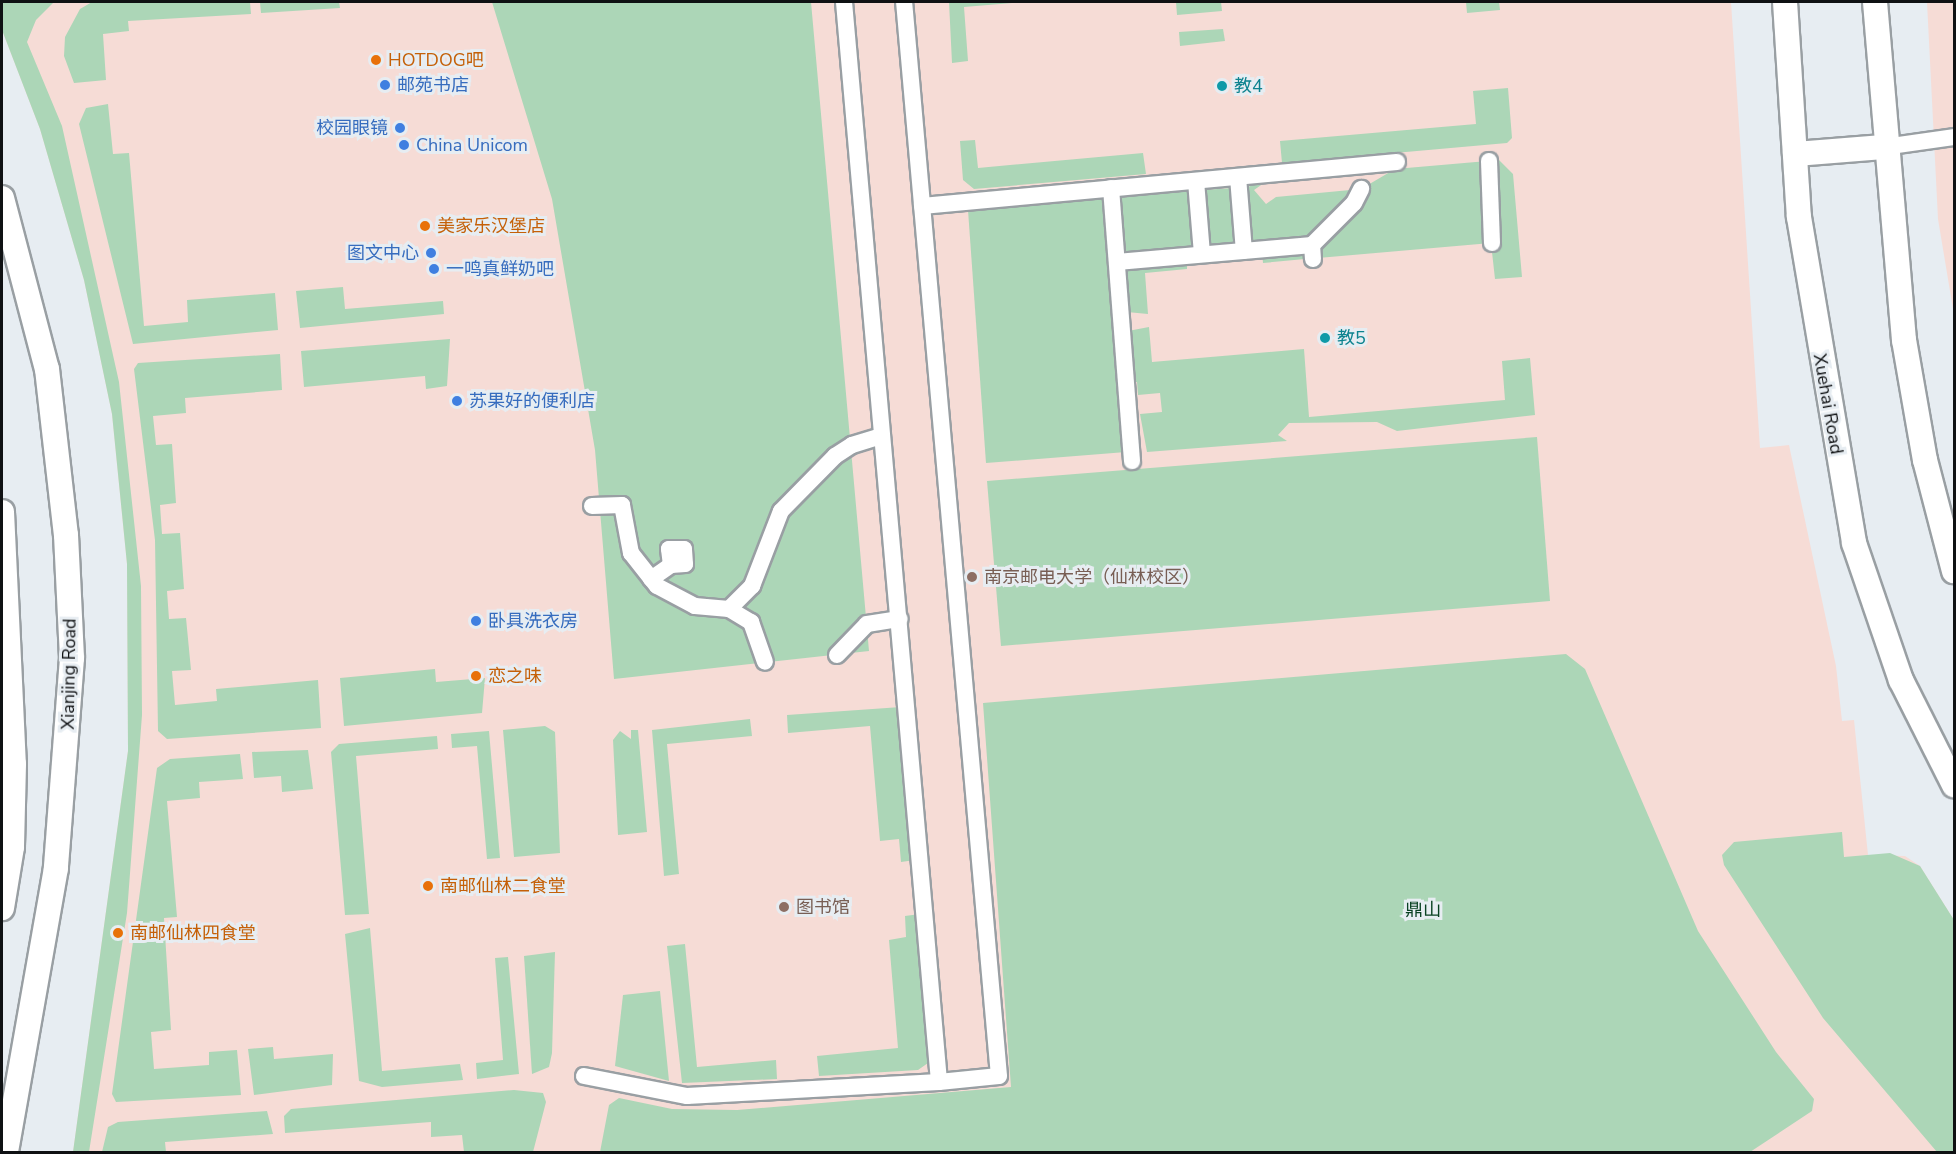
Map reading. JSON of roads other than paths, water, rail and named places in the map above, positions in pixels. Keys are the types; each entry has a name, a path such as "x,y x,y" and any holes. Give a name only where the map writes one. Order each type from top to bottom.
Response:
{"main road":[{"name":"Xuehai Road","path":"1785,2 1795,154 1821,370 1854,543 1901,680 1952,776"},
{"path":"1875,2 1884,147 1904,340 1927,470 1954,572"},
{"path":"1795,154 1884,147"},
{"name":"Xianjing Road","path":"2,198 47,369 66,535 72,658 56,868 6,1152"},
{"path":"2,512 14,764 12,847 2,908"}],"street":[{"path":"844,2 939,1082"},
{"path":"584,1076 687,1096 939,1082 999,1076 904,2"},
{"path":"1884,147 1954,137"},
{"path":"1489,161 1492,243"},
{"path":"922,206 1397,162"},
{"path":"1238,177 1244,251"},
{"path":"1196,181 1202,254"},
{"path":"1111,188 1132,461"},
{"path":"1117,261 1244,251 1312,252 1354,203 1361,189"},
{"path":"729,609 757,578 782,511 835,456 852,444 882,436"},
{"path":"592,506 622,505 631,553 651,579 673,598 713,611 729,609 751,622 765,662"},
{"path":"651,579 671,565"},
{"path":"837,655 867,624 900,619"}],"place":[{"name":"HOTDOG吧","path":"376,60"},
{"name":"邮苑书店","path":"385,85"},
{"name":"教4","path":"1222,86"},
{"name":"校园眼镜","path":"400,128"},
{"name":"China Unicom","path":"404,145"},
{"name":"美家乐汉堡店","path":"425,226"},
{"name":"图文中心","path":"431,253"},
{"name":"一鸣真鲜奶吧","path":"434,269"},
{"name":"教5","path":"1325,338"},
{"name":"苏果好的便利店","path":"457,401"},
{"name":"南京邮电大学（仙林校区）","path":"972,577"},
{"name":"卧具洗衣房","path":"476,621"},
{"name":"恋之味","path":"476,676"},
{"name":"南邮仙林二食堂","path":"428,886"},
{"name":"图书馆","path":"784,907"},
{"name":"南邮仙林四食堂","path":"118,933"}],"park label":[{"name":"鼎山","path":"1423,910"}]}
